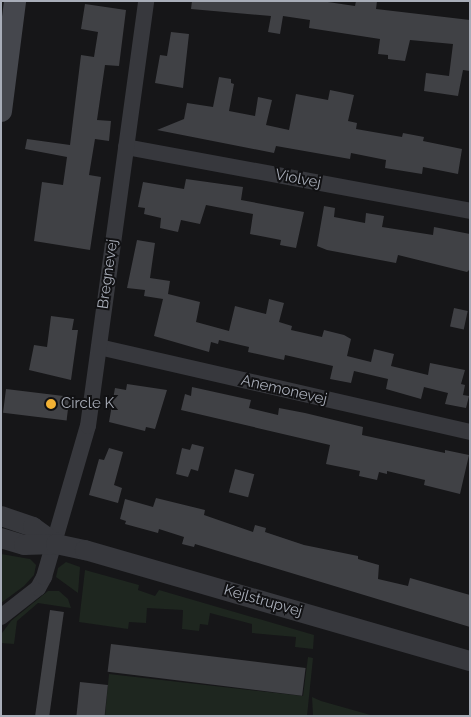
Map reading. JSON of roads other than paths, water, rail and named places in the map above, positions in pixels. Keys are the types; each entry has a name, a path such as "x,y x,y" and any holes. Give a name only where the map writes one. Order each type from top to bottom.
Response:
{"main road":[{"path":"1,111 15,1"}],"street":[{"name":"Bregnevej","path":"1,618 38,588 56,544 88,426 146,1"},
{"name":"Violvej","path":"126,147 470,211"},
{"name":"Anemonevej","path":"99,347 470,432"},
{"name":"Kejlstrupvej","path":"1,516 32,526 56,544"},
{"name":"Kejlstrupvej","path":"1,538 24,545 56,544 470,661"}],"place":[{"name":"Circle K","path":"51,404"}]}
